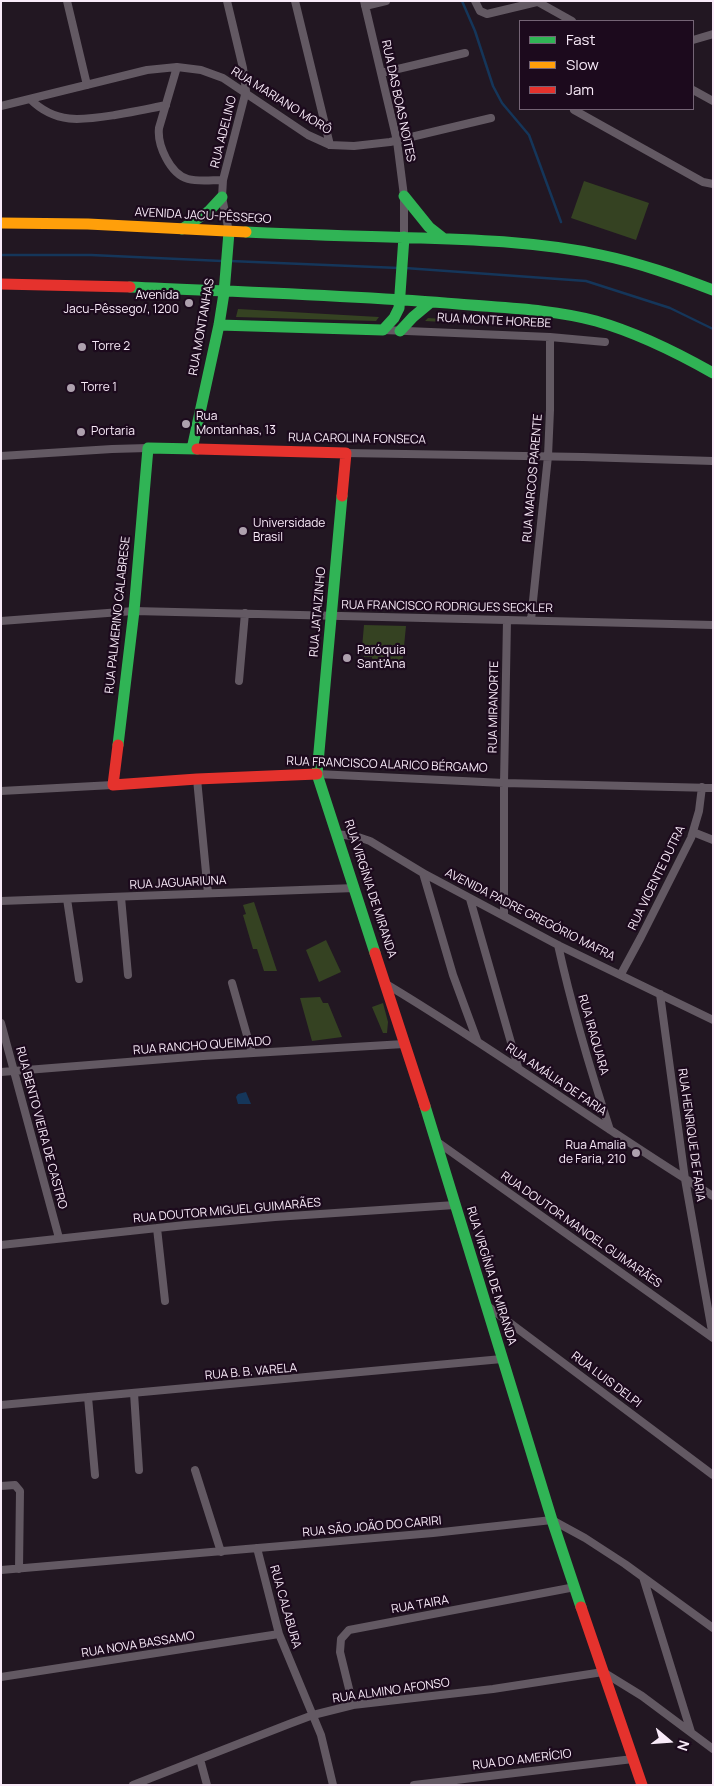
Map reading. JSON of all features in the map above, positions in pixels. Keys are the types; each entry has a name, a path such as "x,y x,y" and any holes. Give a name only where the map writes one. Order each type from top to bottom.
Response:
{"main road":[{"path":"404,196 429,227 443,238"},
{"path":"182,229 207,214 222,197"},
{"name":"AVENIDA JACU-PÊSSEGO","path":"1,223 72,222 182,229 228,236 404,243 443,238 531,244 617,257 650,266 713,290"},
{"name":"RUA MONTANHAS","path":"192,449 219,325 228,236"},
{"path":"382,330 394,318 401,296 404,243"},
{"path":"1,284 224,288 401,296 431,302 552,312 595,321 634,334 676,352 713,373"},
{"path":"400,331 431,302"},
{"name":"RUA MONTE HOREBE","path":"219,325 382,330"},
{"name":"RUA CAROLINA FONSECA","path":"148,448 346,453"},
{"name":"RUA PALMERINO CALABRESE","path":"113,784 134,611 148,448"},
{"name":"RUA JATAIZINHO","path":"318,774 346,453"},
{"name":"RUA FRANCISCO ALARICO BÉRGAMO","path":"113,784 318,774"},
{"name":"RUA VIRGÍNIA DE MIRANDA","path":"318,774 436,1141 552,1520 642,1785"}],"street":[{"path":"67,1 87,86"},
{"name":"RUA ADELINO","path":"223,180 246,92 243,68 227,1"},
{"path":"295,1 330,146"},
{"path":"364,4 386,1"},
{"path":"475,1 480,11 484,14 540,2 570,20"},
{"name":"RUA DAS BOAS NOITES","path":"364,4 397,141 404,196 404,243"},
{"path":"694,40 713,34"},
{"path":"381,73 465,53"},
{"path":"176,68 158,138 160,148 176,171 186,179 223,180"},
{"name":"RUA MARIANO MORÔ","path":"1,106 147,70 188,68 211,73 246,92 308,135 330,146 354,146 397,141 491,118"},
{"path":"694,91 713,101"},
{"path":"30,99 48,113 74,120 90,120 166,105"},
{"path":"574,110 704,182 713,184"},
{"name":"RUA MONTANHAS","path":"223,180 222,197 228,236"},
{"name":"RUA MONTE HOREBE","path":"382,330 550,337 605,342"},
{"name":"RUA MARCOS PARENTE","path":"531,620 548,456 550,337"},
{"name":"RUA CAROLINA FONSECA","path":"1,456 148,448"},
{"name":"RUA CAROLINA FONSECA","path":"346,453 713,461"},
{"name":"RUA FRANCISCO RODRIGUES SECKLER","path":"1,622 134,611 713,626"},
{"path":"239,681 245,614"},
{"name":"RUA MIRANORTE","path":"504,915 507,620"},
{"name":"RUA FRANCISCO ALARICO BÉRGAMO","path":"318,774 504,783 713,788"},
{"path":"197,779 208,893"},
{"name":"RUA FRANCISCO ALARICO BÉRGAMO","path":"1,791 113,784"},
{"name":"RUA VICENTE DUTRA","path":"621,974 642,937 693,832 700,811 702,787"},
{"path":"693,832 713,840"},
{"name":"AVENIDA PADRE GREGÓRIO MAFRA","path":"337,834 370,841 423,873 558,945 713,1020"},
{"path":"423,873 453,975 477,1041"},
{"name":"RUA JAGUARIUNA","path":"1,901 356,888"},
{"path":"121,897 128,975"},
{"path":"470,898 518,1067"},
{"path":"67,899 79,979"},
{"name":"RUA IRAQUARA","path":"558,945 588,1062 610,1130"},
{"path":"232,983 252,1053"},
{"name":"RUA AMÁLIA DE FARIA","path":"386,984 518,1067 610,1130 713,1196"},
{"name":"RUA HENRIQUE DE FARIA","path":"660,994 686,1180 713,1337"},
{"name":"RUA BENTO VIEIRA DE CASTRO","path":"1,1023 59,1238"},
{"name":"RUA RANCHO QUEIMADO","path":"1,1072 252,1053 404,1044"},
{"name":"RUA DOUTOR MANOEL GUIMARÃES","path":"436,1141 713,1337"},
{"name":"RUA DOUTOR MIGUEL GUIMARÃES","path":"1,1245 275,1217 455,1206"},
{"path":"157,1228 165,1301"},
{"name":"RUA LUIS DELPI","path":"486,1305 713,1474"},
{"name":"RUA B. B. VARELA","path":"1,1405 502,1359"},
{"path":"134,1393 139,1470"},
{"path":"88,1397 95,1475"},
{"path":"195,1470 221,1552"},
{"path":"1,1486 15,1485 20,1491 19,1569"},
{"path":"552,1520 585,1538 713,1628"},
{"name":"RUA SÃO JOÃO DO CARIRI","path":"1,1570 433,1533 552,1520"},
{"name":"RUA CALABURA","path":"257,1548 279,1634 313,1715 333,1785"},
{"path":"643,1578 691,1732"},
{"name":"RUA TAIRA","path":"353,1705 340,1652 341,1639 349,1630 575,1587"},
{"name":"RUA NOVA BASSAMO","path":"1,1677 279,1634"},
{"path":"603,1672 642,1696 713,1749"},
{"name":"RUA ALMINO AFONSO","path":"133,1785 313,1715 353,1705 493,1689 603,1672"},
{"path":"200,1759 207,1785"},
{"name":"RUA DO AMERÍCIO","path":"414,1785 633,1759"},
{"path":"158,1776 161,1785"}],"green space":[{"path":"584,181 649,203 636,240 571,218"},
{"path":"238,309 379,317 376,321 236,317"},
{"path":"428,318 524,325 537,327 425,321"},
{"path":"364,625 406,626 402,667 371,666 372,657 364,657 364,648 362,648"},
{"path":"254,902 277,971 264,971 257,949 253,949 243,915 246,914 243,905"},
{"path":"326,940 341,972 319,982 306,950"},
{"path":"320,997 323,1003 328,1003 342,1037 312,1041 300,998"},
{"path":"383,1003 388,1022 387,1033 383,1033 372,1007"}],"water":[{"path":"246,1092 251,1104 238,1104 236,1097 238,1094"}],"waterway":[{"path":"462,1 475,31 493,86 502,103 529,135 561,222"},
{"path":"1,255 91,255 222,261"},
{"path":"230,261 399,268"},
{"path":"405,268 586,281 670,308 713,329"}],"traffic: fast":[{"path":"404,196 429,227 443,238"},
{"path":"182,229 209,211 222,197"},
{"path":"192,449 219,325 224,293 229,232"},
{"path":"246,232 511,242 556,247 630,262 713,290"},
{"path":"219,325 383,330 394,318 399,308 404,237"},
{"path":"130,287 376,298 545,311 596,321 627,331 671,350 713,373"},
{"path":"400,331 431,302"},
{"path":"118,745 134,611 148,448 197,449"},
{"path":"342,496 317,774 375,953"},
{"path":"425,1106 552,1520 581,1607"}],"traffic: slow":[{"path":"1,223 88,224 246,232"}],"traffic: jam":[{"path":"1,284 130,287"},
{"path":"197,449 346,453 342,496"},
{"path":"118,745 113,785 317,774"},
{"path":"375,953 425,1106"},
{"path":"581,1607 642,1785"}],"place":[{"name":"Avenida Jacu-Pêssego/, 1200","path":"189,303"},
{"name":"Torre 2","path":"82,347"},
{"name":"Torre 1","path":"71,388"},
{"name":"Rua Montanhas, 13","path":"186,424"},
{"name":"Portaria","path":"81,432"},
{"name":"Universidade Brasil","path":"243,531"},
{"name":"Paróquia Sant'Ana","path":"347,658"},
{"name":"Rua Amalia de Faria, 210","path":"636,1153"}]}
